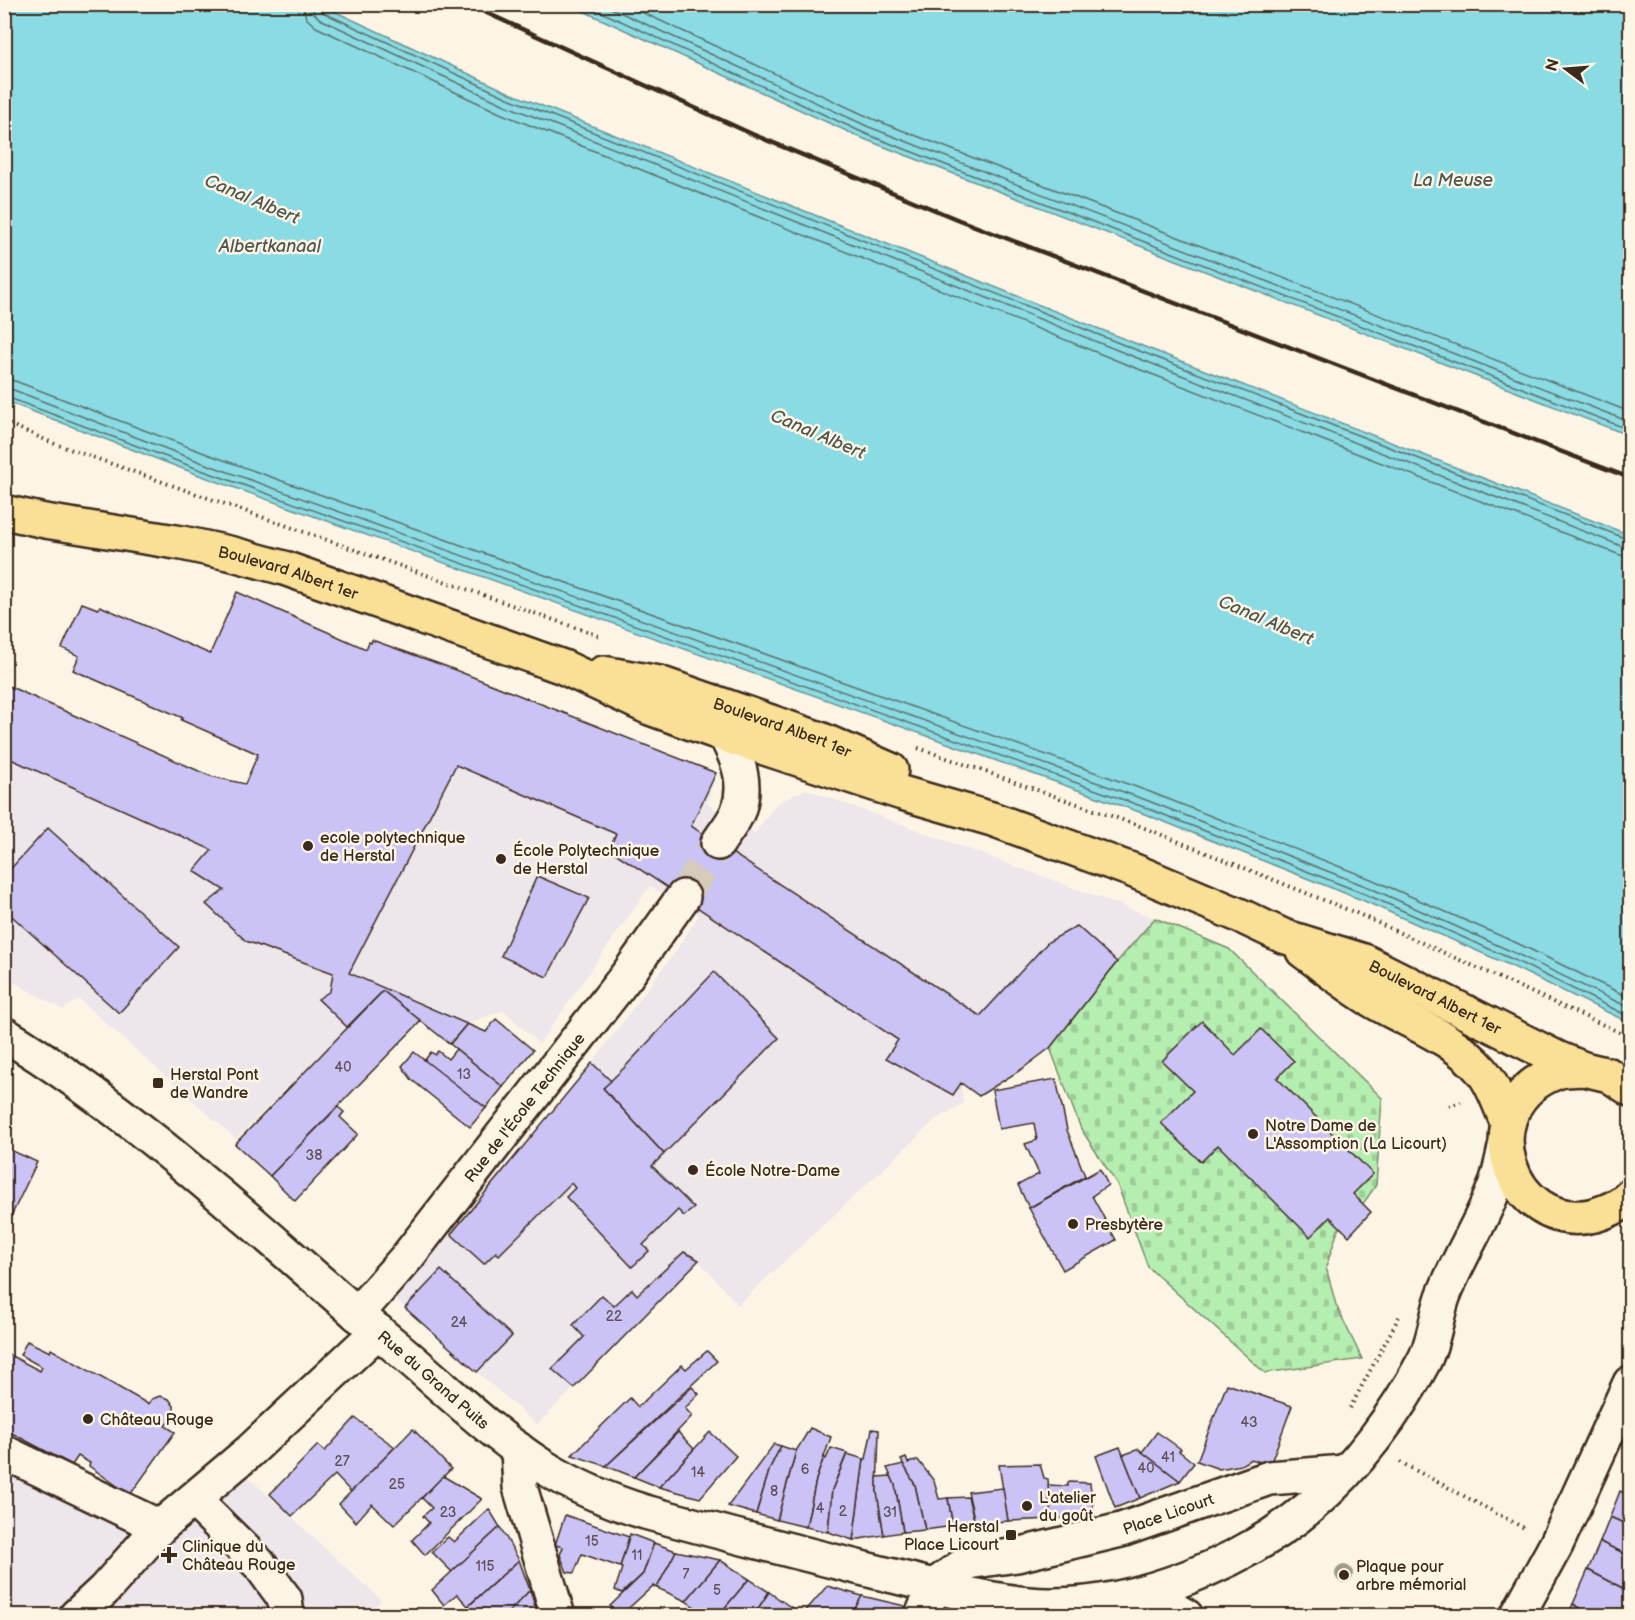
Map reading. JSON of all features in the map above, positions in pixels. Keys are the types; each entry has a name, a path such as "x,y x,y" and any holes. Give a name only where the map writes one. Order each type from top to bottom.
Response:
{"main road":[{"name":"Boulevard Albert 1er","path":"4,512 45,521 182,543 284,568 563,667 650,708 725,735 892,790 992,819 1132,870 1232,911 1283,936 1364,961 1557,1058 1584,1069 1609,1075 1630,1089"},
{"name":"Boulevard Albert 1er","path":"563,667 658,683 746,712 820,739 908,777 992,819"},
{"name":"Boulevard Albert 1er","path":"1283,936 1351,987 1452,1043 1470,1058 1484,1073 1507,1136 1511,1171 1523,1191 1540,1206 1562,1215 1586,1217 1608,1211 1626,1201"},
{"name":"Boulevard Albert 1er","path":"1507,1136 1518,1101 1536,1083 1559,1072 1584,1069"}],"street":[{"path":"718,843 738,812 743,779 737,757 725,735"},
{"name":"Rue de l'École Technique","path":"76,1616 104,1590 160,1527 250,1451 367,1323 408,1256 628,974 683,897"},
{"name":"Rue du Grand Puits","path":"4,1034 90,1091 127,1119 518,1449 567,1480 645,1512 934,1586"},
{"path":"922,1616 934,1586 988,1598 1049,1605 1097,1601 1155,1590 1201,1572 1264,1539 1311,1506 1371,1442 1411,1386 1426,1359 1443,1298 1494,1188 1507,1136"},
{"path":"1517,1616 1556,1545 1630,1383"},
{"path":"518,1449 520,1487 558,1616"},
{"path":"4,1452 160,1527"},
{"name":"Place Licourt","path":"934,1586 968,1562 1017,1555 1121,1530 1269,1478 1345,1472"},
{"path":"194,1500 260,1565 285,1599 287,1616"},
{"path":"1155,1590 1175,1610 1186,1616"}],"path":[{"path":"1371,1442 1394,1459 1556,1545"}],"shaded area":[{"name":"École Polytechnique de Herstal","path":"237,592 366,649 372,640 445,666 716,773 707,804 755,833 776,804 806,789 1155,918 1117,962 1050,1048 979,1096 961,1084 963,1104 936,1119 738,1305 699,1261 537,1425 393,1297 464,1221 592,1063 675,952 699,915 650,886 539,1044 504,1010 467,1024 450,1044 383,991 236,1139 79,999 63,1010 5,977 5,684 210,776 245,784 257,754 181,720 182,717 73,670 79,656 62,648 82,603 98,609 100,606 210,654"},
{"name":"Clinique du Château Rouge","path":"4,1433 154,1511 220,1451 381,1600 366,1616 5,1615"}],"green space":[{"path":"1155,918 1229,949 1382,1098 1376,1185 1365,1201 1338,1230 1326,1267 1336,1305 1362,1359 1265,1373 1148,1267 1117,1184 1081,1129 1050,1048 1117,962"}],"water":[{"name":"Albertkanaal","path":"4,5 321,5 510,93 1132,342 1630,535 1630,1023 1509,965 1362,900 1142,813 199,475 5,401"},
{"name":"La Meuse","path":"570,5 1630,5 1630,436 864,139"}],"building":[{"name":"ecole polytechnique de Herstal","path":"237,592 366,649 372,640 445,666 716,773 691,826 980,1016 1048,942 1077,926 1117,962 1050,1048 979,1096 961,1083 953,1095 886,1058 898,1040 609,849 616,834 456,765 349,973 467,1024 450,1044 383,991 347,1027 318,999 330,991 333,973 246,941 206,904 224,890 194,871 212,850 4,756 4,684 210,776 245,784 258,754 73,670 79,656 62,648 82,603 98,609 100,606 210,654"},
{"path":"48,828 179,947 119,1013 4,909 4,876"},
{"path":"537,876 589,898 547,977 501,956"},
{"path":"714,972 779,1038 664,1154 603,1088"},
{"path":"383,991 421,1021 270,1176 235,1144"},
{"path":"496,1019 533,1050 503,1087 450,1044 467,1024 486,1032"},
{"name":"Notre Dame de L'Assomption (La Licourt)","path":"1202,1021 1235,1055 1261,1029 1294,1061 1277,1078 1373,1174 1353,1194 1371,1212 1349,1236 1330,1217 1310,1237 1218,1145 1201,1162 1161,1123 1193,1091 1162,1061"},
{"path":"456,1049 503,1087 486,1108 424,1061 431,1052 435,1055 438,1051 448,1059"},
{"path":"414,1052 486,1108 470,1127 412,1080 402,1066"},
{"path":"592,1063 611,1081 603,1088 664,1154 652,1166 694,1208 684,1216 678,1210 643,1245 649,1251 632,1267 566,1197 575,1188 571,1183 499,1255 496,1252 484,1264 451,1234"},
{"path":"1056,1079 1067,1130 1085,1176 1029,1208 1018,1185 1039,1174 1025,1144 1037,1140 1034,1123 999,1129 992,1090"},
{"path":"338,1107 344,1112 340,1117 358,1134 295,1201 270,1176"},
{"path":"4,1147 37,1162 4,1231"},
{"name":"Presbytère","path":"1100,1169 1108,1185 1092,1196 1116,1240 1063,1270 1029,1208"},
{"path":"684,1252 699,1260 574,1388 552,1369 584,1337 573,1325 602,1295 614,1306 632,1289 637,1295"},
{"path":"441,1270 512,1336 477,1372 405,1308"},
{"name":"Château Rouge","path":"27,1341 50,1352 51,1349 148,1404 152,1399 160,1396 169,1399 174,1406 174,1415 169,1423 164,1425 175,1432 130,1495 78,1456 72,1465 4,1429 4,1352 40,1371 42,1367 20,1355"},
{"path":"707,1351 717,1361 606,1466 572,1455 630,1398 638,1407 682,1365 686,1369"},
{"path":"1227,1384 1292,1406 1270,1465 1251,1459 1241,1465 1219,1469 1197,1461"},
{"path":"692,1387 699,1394 685,1408 692,1416 634,1477 606,1466"},
{"path":"355,1418 395,1447 351,1492 335,1475 292,1516 270,1494 318,1445 325,1451"},
{"path":"810,1428 831,1437 816,1480 806,1527 777,1520 796,1451"},
{"path":"413,1429 451,1469 394,1525 372,1504 356,1522 339,1504"},
{"path":"872,1429 879,1430 877,1492 884,1535 853,1540 864,1459 866,1459"},
{"path":"678,1432 694,1449 659,1487 634,1477"},
{"path":"710,1432 736,1456 700,1498 659,1487"},
{"path":"1157,1432 1181,1449 1179,1451 1194,1463 1180,1481 1142,1452"},
{"path":"774,1444 781,1446 770,1468 756,1514 728,1506"},
{"path":"781,1446 796,1451 777,1520 756,1514 770,1468"},
{"path":"1120,1447 1140,1498 1115,1508 1096,1456"},
{"path":"831,1448 847,1453 832,1490 828,1532 806,1527 816,1480 824,1457 826,1459"},
{"path":"1139,1449 1180,1481 1140,1498 1123,1455"},
{"path":"847,1454 864,1459 853,1540 828,1532 832,1490"},
{"path":"906,1458 908,1463 918,1460 934,1481 939,1499 948,1498 953,1526 925,1530 915,1485 901,1460"},
{"path":"903,1464 915,1485 925,1530 903,1532 895,1485 887,1468"},
{"path":"1040,1464 1044,1478 1048,1479 1051,1519 1008,1521 999,1465"},
{"path":"443,1476 482,1499 425,1555 412,1540 429,1523 423,1516 432,1508 422,1498"},
{"path":"891,1476 895,1485 903,1532 884,1535 877,1477"},
{"path":"1068,1482 1090,1483 1094,1516 1051,1519 1048,1485 1068,1486"},
{"path":"1003,1488 1008,1521 975,1523 968,1492"},
{"path":"1620,1491 1630,1496 1630,1526 1610,1517"},
{"path":"968,1497 975,1523 953,1526 948,1498"},
{"path":"489,1509 500,1527 452,1572 432,1552 448,1537 454,1542"},
{"path":"565,1515 629,1537 620,1567 582,1554 574,1573 567,1572 560,1555 563,1547 555,1545"},
{"path":"1610,1517 1630,1526 1630,1556 1600,1542"},
{"path":"500,1527 519,1560 468,1606 457,1594 444,1605 432,1590"},
{"path":"630,1534 654,1543 643,1574 622,1593 615,1590"},
{"path":"1600,1542 1630,1556 1630,1592 1588,1570"},
{"path":"654,1543 676,1551 657,1588 653,1586 620,1616 610,1606 643,1574"},
{"path":"676,1551 720,1560 686,1601 657,1588"},
{"path":"519,1560 530,1590 505,1616 460,1614"},
{"path":"720,1560 749,1579 718,1616 708,1616 686,1601"},
{"path":"1588,1570 1630,1592 1630,1616 1594,1616 1573,1604"},
{"path":"749,1579 769,1592 753,1616 718,1616"},
{"path":"827,1586 862,1596 851,1616 802,1615"},
{"path":"530,1590 538,1616 505,1616"},
{"path":"769,1592 802,1615 753,1616"},
{"path":"862,1596 905,1606 901,1616 851,1616"},
{"path":"1573,1604 1594,1616 1567,1616"}],"tunnel":[{"path":"683,897 718,843"}],"railway":[{"path":"467,4 752,134 959,220 1630,478"}],"place":[{"name":"ecole polytechnique de Herstal","path":"308,846"},
{"name":"École Polytechnique de Herstal","path":"501,859"},
{"name":"Herstal Pont de Wandre","path":"158,1083"},
{"name":"Notre Dame de L'Assomption (La Licourt)","path":"1253,1134"},
{"name":"École Notre-Dame","path":"693,1170"},
{"name":"Presbytère","path":"1073,1224"},
{"name":"Château Rouge","path":"88,1419"},
{"name":"L'atelier du goût","path":"1027,1506"},
{"name":"Herstal Place Licourt","path":"1011,1535"},
{"name":"Clinique du Château Rouge","path":"169,1555"},
{"name":"Plaque pour arbre mémorial","path":"1344,1575"}],"water label":[{"name":"Canal Albert","path":"252,199"},
{"name":"Canal Albert","path":"818,434"},
{"name":"Canal Albert","path":"1266,620"}]}
